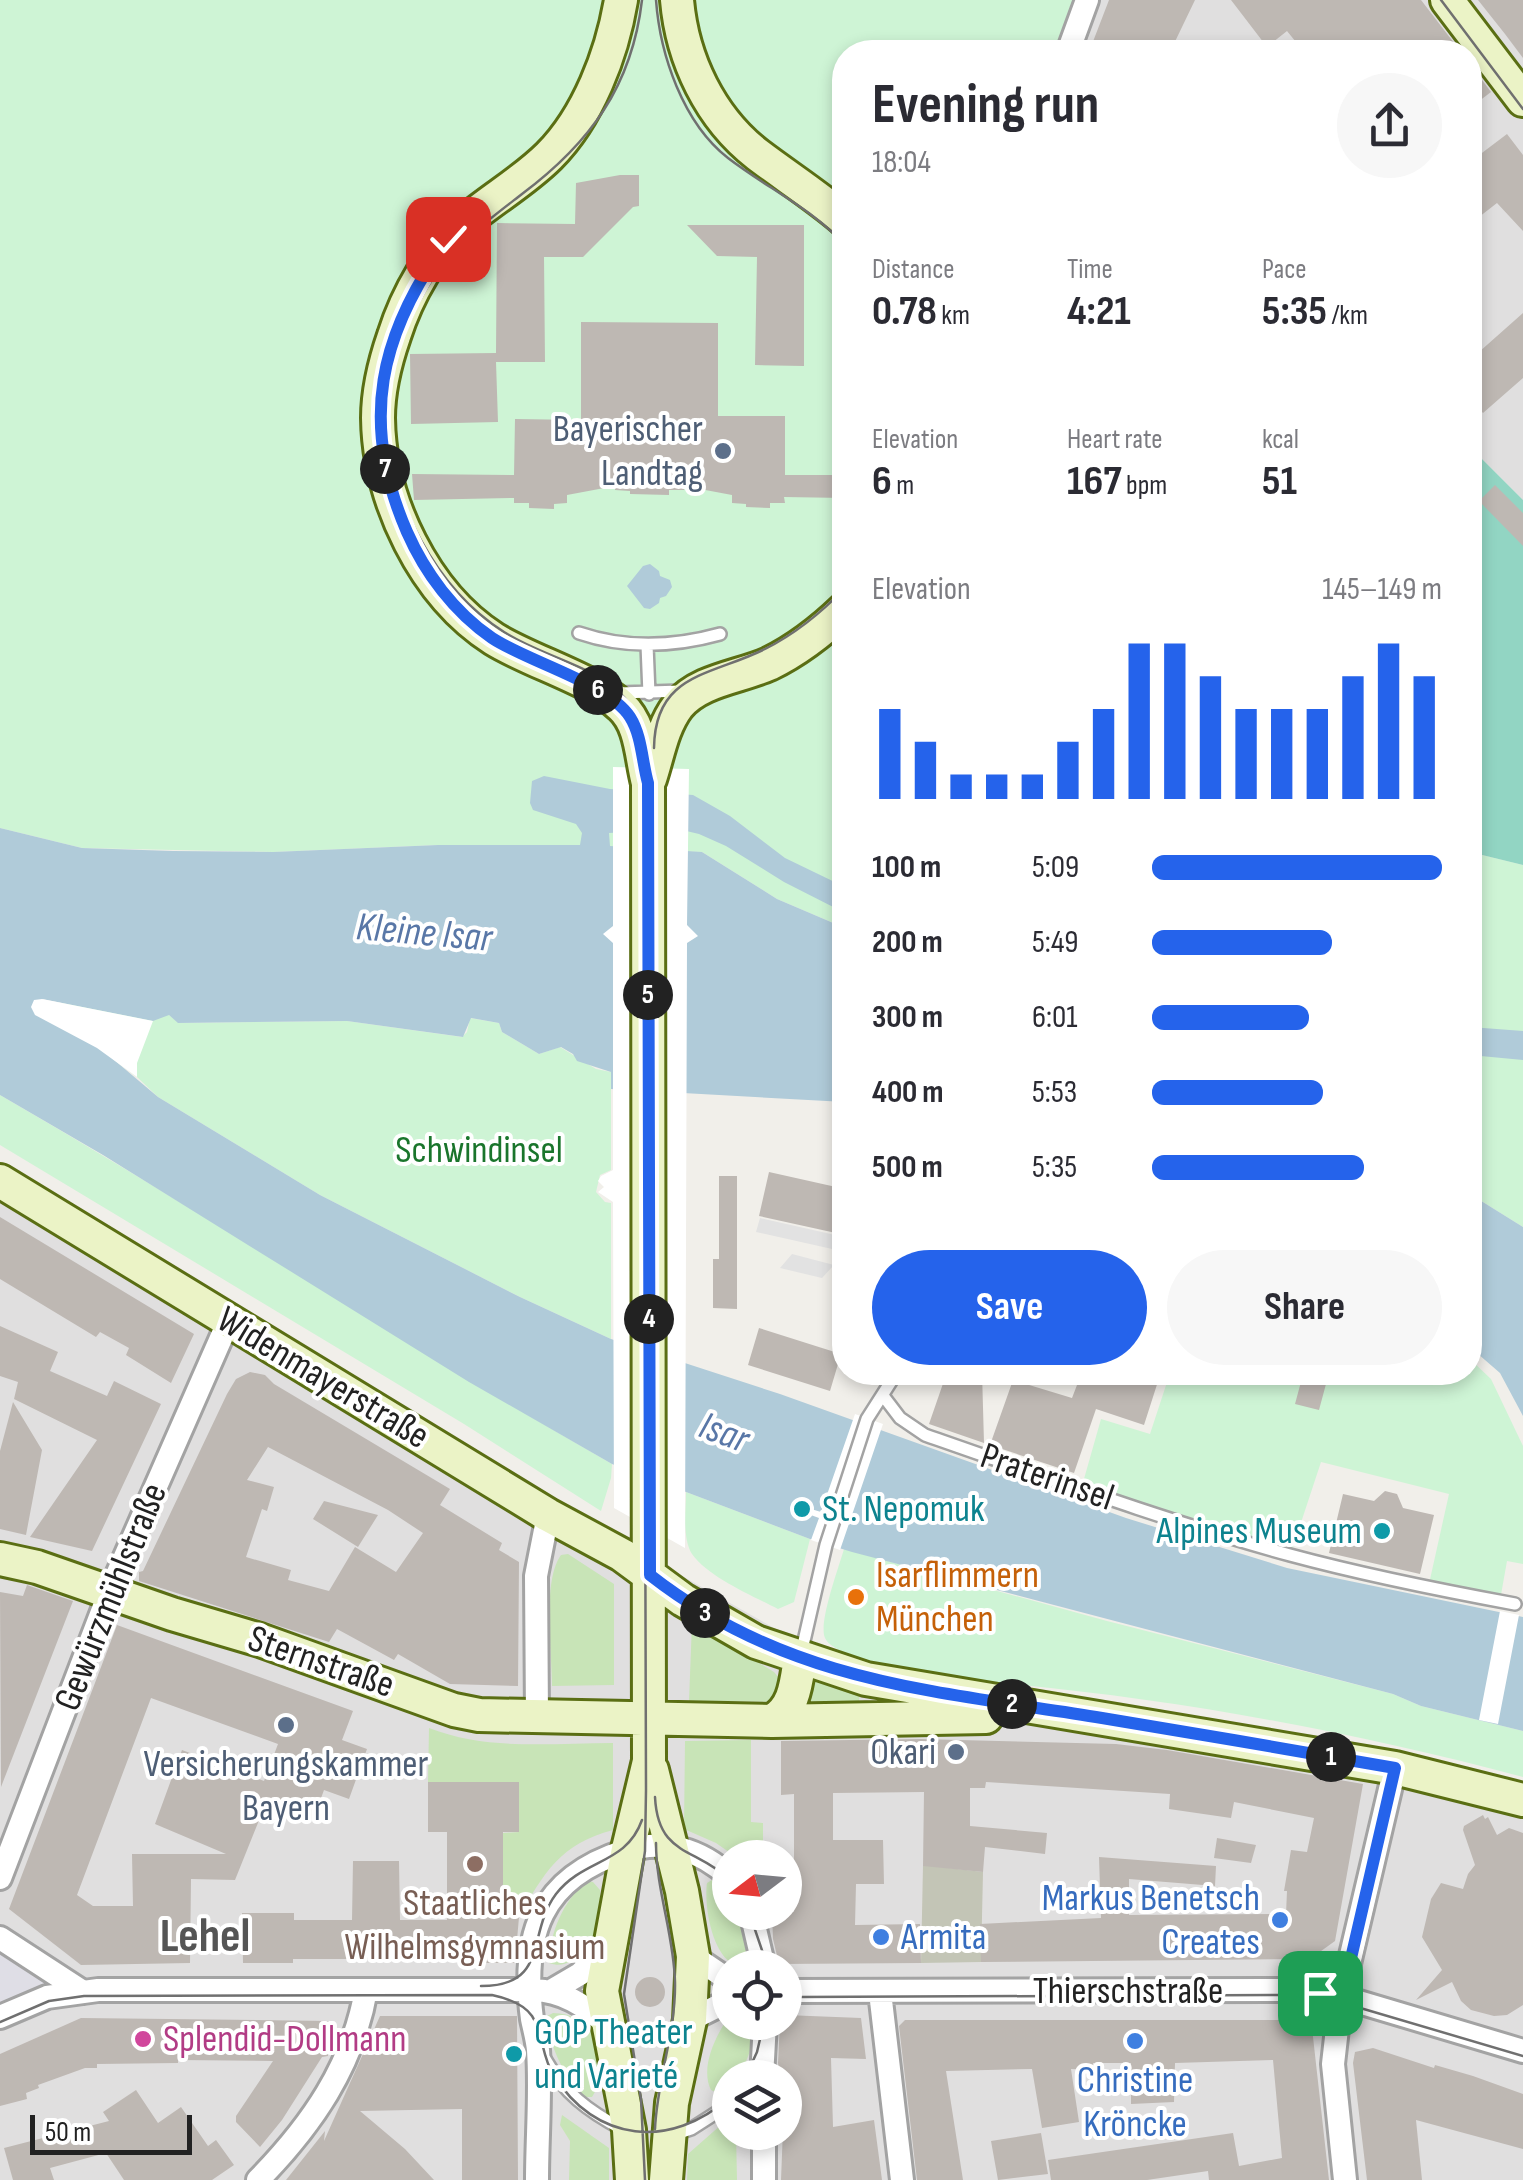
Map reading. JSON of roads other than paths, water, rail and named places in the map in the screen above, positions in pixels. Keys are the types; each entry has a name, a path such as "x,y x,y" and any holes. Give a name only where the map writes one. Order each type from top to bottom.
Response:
{"main road":[{"path":"622,0 602,69 571,128 550,156 448,239 417,285 388,354 378,416 387,480 400,516 415,552 448,598 492,638 621,706 632,720 649,773 649,1761 602,1990 629,2133 632,2180"},
{"path":"677,0 689,60 726,122 757,154 832,209"},
{"path":"1447,0 1477,40"},
{"path":"1482,46 1523,100"},
{"path":"649,773 674,711 696,690 770,663 832,624"},
{"name":"Widenmayerstraße","path":"0,1181 756,1642 866,1679 1100,1718"},
{"name":"Sternstraße","path":"0,1558 260,1640 454,1710 479,1715 772,1721 1100,1718"},
{"path":"772,1721 787,1710 800,1658"},
{"path":"1100,1718 1395,1768 1523,1800"},
{"path":"649,1761 682,1891 693,1956 690,2020 672,2103 666,2180"}],"street":[{"path":"1072,40 1087,0"},
{"name":"Gewürzmühlstraße","path":"0,1878 110,1591 228,1320"},
{"path":"537,1718 536,1576 548,1515"},
{"path":"1345,2180 1332,2064 1342,1997 1395,1768"},
{"path":"537,2180 541,1990 538,1926 552,1894 578,1870 628,1850 670,1847 697,1852 712,1863"},
{"path":"0,1938 83,1992"},
{"path":"541,1990 580,1974 608,1947"},
{"path":"693,1956 712,1969"},
{"path":"258,2180 293,2144 319,2109 354,2039 366,1990"},
{"path":"0,2016 48,1996 83,1992 541,1990 576,2001 606,2023"},
{"name":"Thierschstraße","path":"802,1991 1298,1990 1342,1997 1523,2051"},
{"path":"880,1992 902,2180"},
{"path":"690,2020 712,2009"},
{"path":"629,2133 668,2136"},
{"path":"764,2150 764,2180"}],"lane":[{"path":"579,634 647,645 689,642 720,634"},
{"path":"647,645 649,694"},
{"path":"600,692 649,694 696,690"},
{"path":"800,1658 826,1545 867,1418 891,1385"},
{"name":"Praterinsel","path":"884,1397 900,1418 925,1435 1123,1503 1289,1554 1515,1604"},
{"path":"538,2047 558,2082 578,2103 629,2133"},
{"path":"668,2136 691,2129 712,2116"}],"water":[{"path":"650,564 660,576 670,580 672,587 650,609 644,608 627,586 643,566"},
{"path":"544,776 610,789 693,795 730,816 785,858 832,881 832,906 699,834 678,829 609,833 610,846 702,852 777,899 832,922 832,1101 611,1089 611,1072 577,1061 561,1047 539,1054 502,1032 499,1023 471,1018 463,1037 347,1021 178,1023 169,1015 153,1021 42,999 158,1097 320,1195 611,1339 780,1394 1126,1518 1287,1568 1523,1617 1523,1731 852,1552 612,1464 469,1382 0,1095 0,828 82,848 173,851 580,845 582,833 576,824 533,810 532,781"},
{"path":"1482,1028 1523,1031 1523,1060 1482,1056"},
{"path":"1482,1201 1523,1227 1523,1416 1500,1373 1482,1357"}],"tram line":[{"path":"642,0 637,31 618,86 587,133 546,175 467,239 428,287 409,322 395,362 387,420 390,450 407,511 421,540 457,592 504,632 603,680 633,709 643,729 646,1790 645,1851 624,1994 641,2099 645,2180"},
{"path":"656,0 669,65 698,126 728,158 832,232"},
{"path":"1441,0 1471,40"},
{"path":"1482,54 1523,109"},
{"path":"654,748 657,723 675,691 706,672 787,637 832,600"},
{"path":"655,1797 663,1831 671,1841 712,1866"},
{"path":"481,1986 503,1984 518,1977 533,1955 547,1909 556,1894 567,1882 626,1845 642,1820"},
{"path":"655,2129 673,2019 675,1982 656,1843"},
{"path":"755,1930 762,1950"},
{"path":"0,2022 49,2001 84,1996 492,1995 528,2011 536,2023 553,2074 570,2097 612,2126 659,2131 683,2125 712,2110"},
{"path":"802,1997 1297,1995 1340,2002 1523,2056"},
{"path":"753,2060 760,2040"}],"place":[{"name":"Bayerischer Landtag","path":"723,451"},
{"name":"St. Nepomuk","path":"802,1509"},
{"name":"Alpines Museum","path":"1382,1531"},
{"name":"Isarflimmern München","path":"856,1597"},
{"name":"Versicherungskammer Bayern","path":"286,1725"},
{"name":"Okari","path":"956,1752"},
{"name":"Staatliches Wilhelmsgymnasium","path":"475,1864"},
{"name":"Markus Benetsch Creates","path":"1280,1920"},
{"name":"Armita","path":"881,1937"},
{"name":"Splendid-Dollmann","path":"143,2039"},
{"name":"Christine Kröncke","path":"1135,2041"},
{"name":"GOP Theater und Varieté","path":"514,2054"}],"district":[{"name":"Lehel","path":"205,1936"}],"water label":[{"name":"Kleine Isar","path":"424,933"},
{"name":"Isar","path":"724,1433"}],"park label":[{"name":"Schwindinsel","path":"479,1150"}]}
